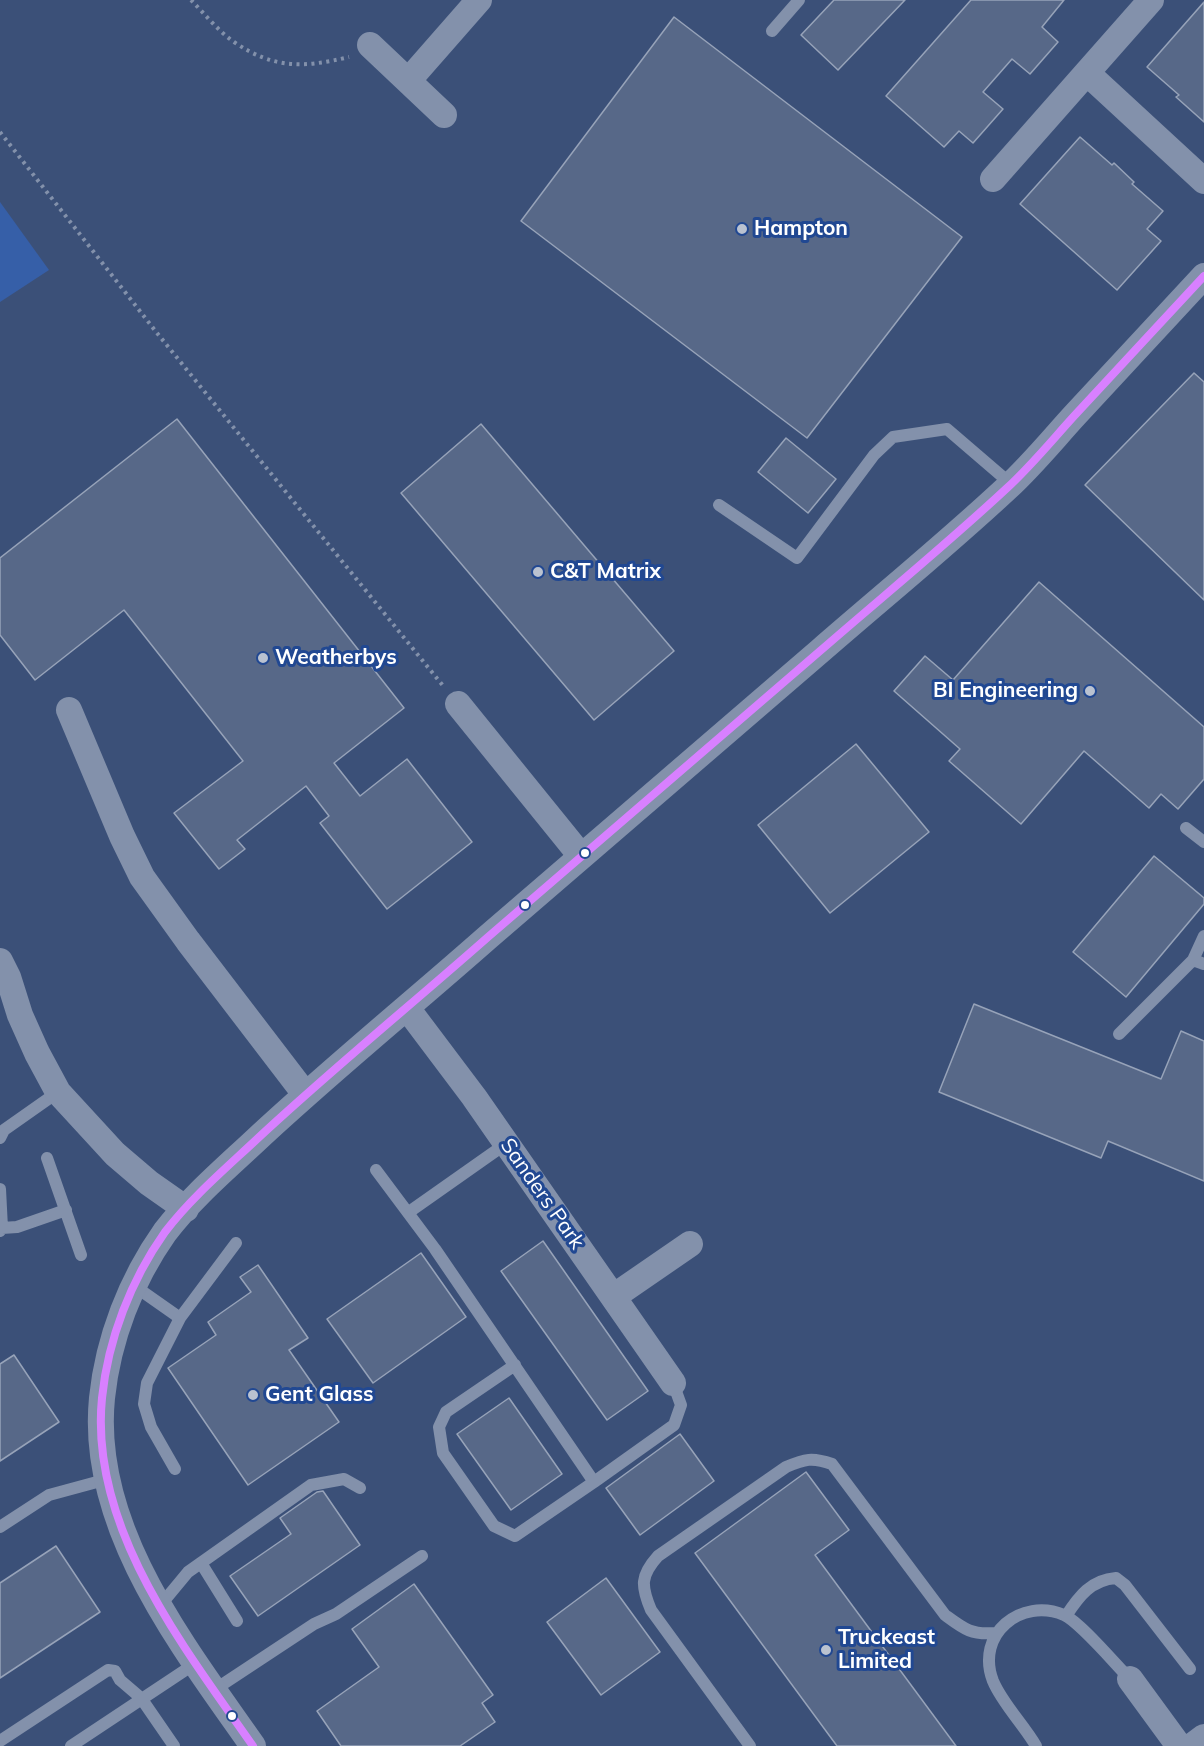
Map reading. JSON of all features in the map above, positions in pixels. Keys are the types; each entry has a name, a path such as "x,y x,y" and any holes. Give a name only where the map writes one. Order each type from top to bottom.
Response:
{"street":[{"path":"408,81 479,0"},
{"path":"993,179 1151,0"},
{"path":"370,45 444,115"},
{"path":"1087,73 1204,181"},
{"path":"253,1746 159,1607 136,1566 121,1526 108,1479 100,1437 102,1396 109,1355 133,1285 167,1229 219,1175 305,1094 1011,484 1204,276"},
{"path":"458,704 581,856"},
{"path":"69,710 122,836 142,877 188,942 305,1094"},
{"path":"0,961 24,1024 58,1092 115,1154 148,1183 186,1209"},
{"name":"Sanders Park","path":"407,1008 507,1143 673,1383"},
{"path":"613,1297 690,1244"},
{"path":"1130,1679 1179,1746"},
{"path":"1192,1746 1204,1737"}],"lane":[{"path":"772,31 798,0"},
{"path":"719,505 797,558 874,454 893,437 947,429 1011,484"},
{"path":"1186,828 1204,842"},
{"path":"1119,1034 1199,962 1204,936"},
{"path":"0,1138 3,1130 58,1092"},
{"path":"409,1212 507,1143"},
{"path":"47,1158 81,1255"},
{"path":"376,1170 409,1212 594,1482"},
{"path":"0,1189 1,1229 17,1227 66,1210"},
{"path":"175,1469 151,1427 144,1404 147,1383 180,1318 236,1243"},
{"path":"133,1285 180,1318"},
{"path":"515,1365 446,1412 439,1427 442,1453 494,1526 515,1536 674,1425 681,1405 673,1383"},
{"path":"750,1746 651,1610 643,1582 649,1567 658,1556 786,1467 805,1459 832,1464 945,1615 966,1630 979,1634 995,1633 1020,1615 1036,1611 1051,1611 1066,1616 1090,1637 1130,1679"},
{"path":"0,1527 49,1496 108,1479"},
{"path":"159,1607 188,1572 311,1485 344,1479 360,1488"},
{"path":"214,1690 314,1624 336,1614 422,1556"},
{"path":"201,1563 237,1621"},
{"path":"1066,1616 1091,1585 1105,1579 1116,1578 1125,1585 1190,1669"},
{"path":"995,1633 990,1646 989,1662 993,1681 1036,1746"},
{"path":"71,1746 196,1663"},
{"path":"0,1741 108,1670 115,1671 120,1680 141,1698 174,1746"}],"path":[{"path":"191,0 232,41 269,61 301,65 325,62 348,57 370,45"},
{"path":"0,132 157,333 458,704"}],"shaded area":[{"path":"0,202 49,270 0,302"}],"building":[{"path":"834,0 905,0 838,70 801,35"},
{"path":"971,0 1064,0 1042,27 1058,42 1030,74 1012,59 983,92 1003,109 973,143 959,131 944,147 886,96"},
{"path":"1204,2 1204,122 1176,97 1179,95 1147,67"},
{"name":"Hampton","path":"674,17 962,237 807,438 521,221"},
{"path":"1080,137 1112,165 1114,163 1134,182 1132,184 1163,211 1147,229 1161,241 1117,290 1020,204"},
{"path":"1194,373 1204,382 1204,600 1085,485"},
{"name":"Weatherbys","path":"177,419 404,708 334,763 360,796 407,759 472,842 387,909 320,823 329,816 306,786 237,840 245,849 219,869 174,813 243,761 124,610 35,680 0,635 0,558"},
{"name":"C&T Matrix","path":"481,424 674,651 594,720 401,493"},
{"path":"786,438 836,479 808,513 758,472"},
{"name":"BI Engineering","path":"1039,582 1204,727 1204,779 1178,809 1161,794 1149,808 1084,751 1021,824 949,761 960,749 894,691 925,656 953,680"},
{"path":"856,744 929,832 830,913 758,825"},
{"path":"1154,856 1204,898 1204,904 1126,997 1073,952"},
{"path":"974,1004 1161,1079 1181,1031 1204,1041 1204,1181 1108,1141 1101,1158 939,1092"},
{"path":"543,1241 648,1391 607,1420 501,1271"},
{"path":"421,1253 466,1317 373,1383 327,1319"},
{"name":"Gent Glass","path":"258,1265 308,1338 289,1350 339,1422 248,1485 168,1368 216,1335 208,1322 251,1292 240,1277"},
{"path":"14,1355 59,1422 0,1461 0,1364"},
{"path":"509,1398 562,1474 511,1510 457,1434"},
{"path":"680,1434 714,1481 640,1535 606,1488"},
{"name":"Truckeast Limited","path":"806,1472 849,1530 815,1555 956,1746 837,1746 695,1553"},
{"path":"323,1491 360,1545 258,1616 230,1576 291,1534 280,1518 317,1492"},
{"path":"56,1546 100,1612 0,1678 0,1583"},
{"path":"606,1578 660,1652 601,1695 547,1622"},
{"path":"414,1584 493,1695 482,1703 495,1722 460,1746 341,1746 317,1711 379,1667 352,1629"}],"transit line":[{"path":"253,1746 198,1668 146,1583 126,1538 110,1493 102,1446 102,1398 105,1376 123,1311 153,1250 175,1219 197,1196 313,1088 1007,488 1204,276"}],"place":[{"name":"Hampton","path":"742,229"},
{"name":"C&T Matrix","path":"538,572"},
{"name":"Weatherbys","path":"263,658"},
{"name":"BI Engineering","path":"1090,691"},
{"name":"Gent Glass","path":"253,1395"},
{"name":"Truckeast Limited","path":"826,1650"}]}
